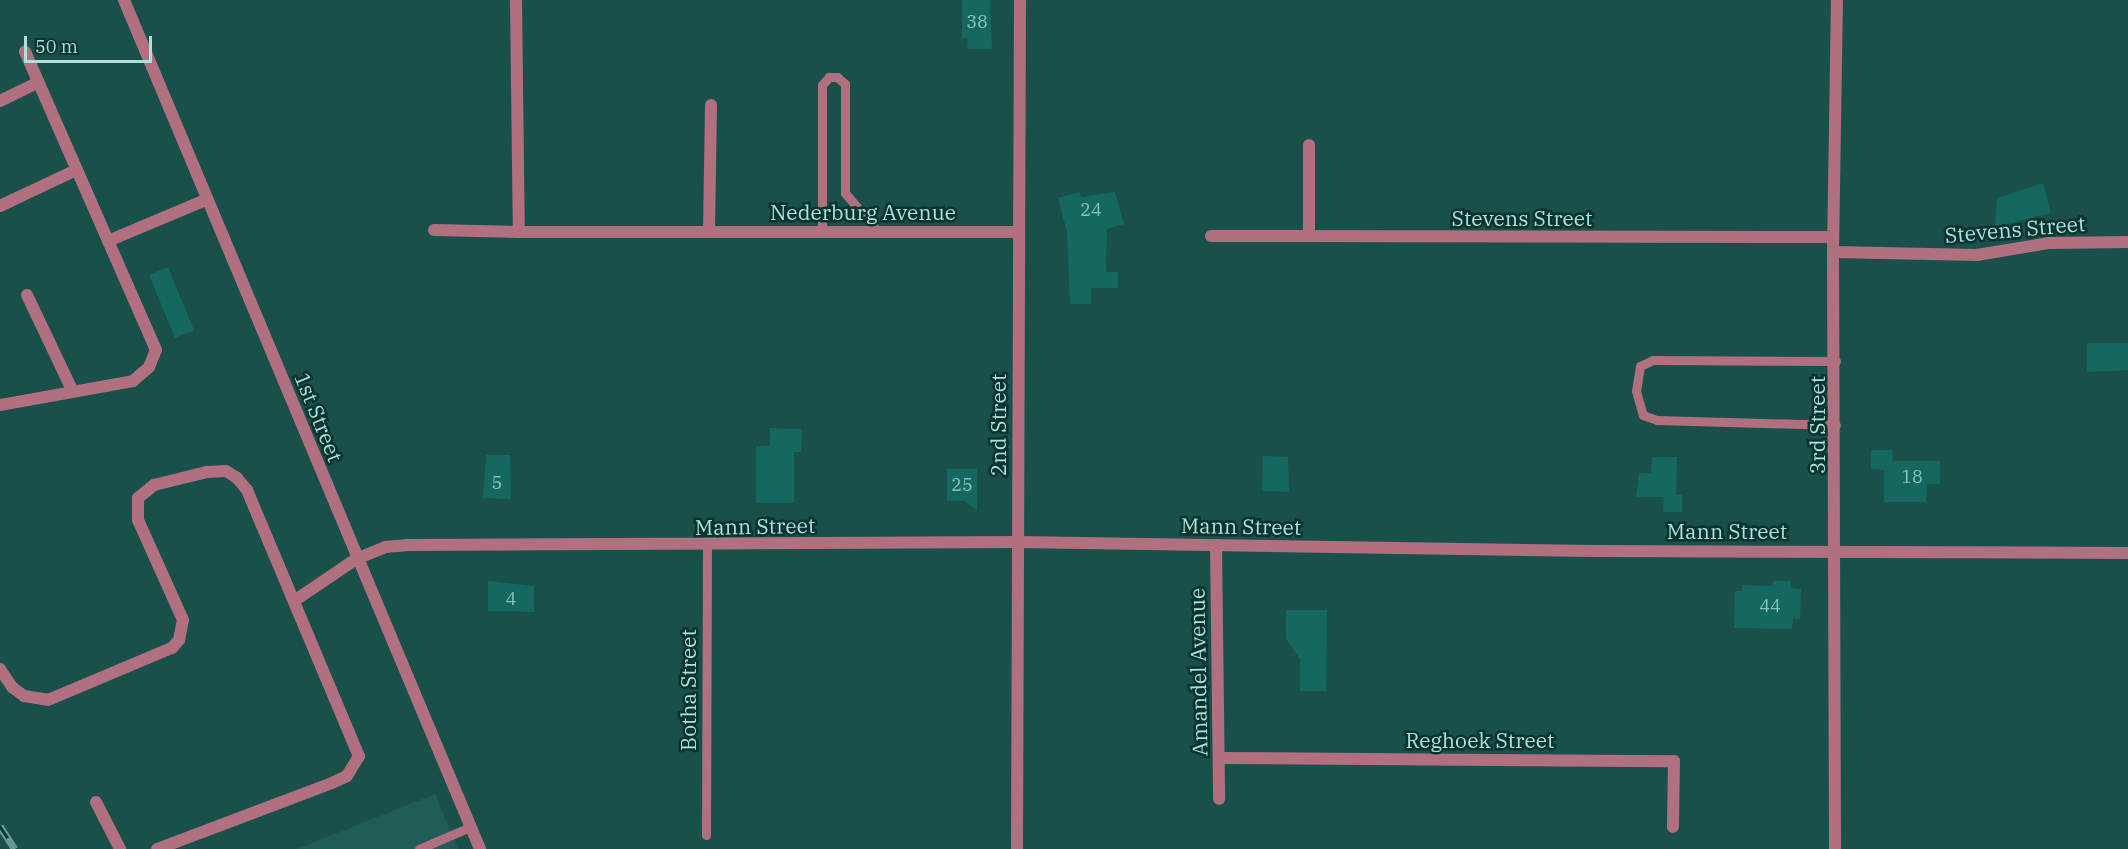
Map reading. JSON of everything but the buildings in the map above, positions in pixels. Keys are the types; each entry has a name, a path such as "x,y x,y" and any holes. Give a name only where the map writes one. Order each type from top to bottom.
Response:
{"street":[{"name":"1st Street","path":"124,0 356,559 480,849"},
{"path":"516,0 519,232"},
{"name":"2nd Street","path":"1017,849 1017,232 1020,0"},
{"name":"3rd Street","path":"1835,849 1836,362 1833,237 1837,0"},
{"path":"0,405 133,381 155,358 156,350 25,52"},
{"path":"0,101 39,82"},
{"path":"709,232 711,105"},
{"path":"1309,145 1309,236"},
{"path":"0,206 76,170"},
{"path":"108,241 208,199"},
{"name":"Nederburg Avenue","path":"434,230 1017,232"},
{"name":"Stevens Street","path":"1211,236 1833,237"},
{"name":"Stevens Street","path":"1833,252 1977,255 2049,243 2128,242"},
{"path":"27,295 73,392"},
{"path":"0,669 24,696 48,700 172,648 179,640 183,620 138,520 138,498 154,484 207,472 226,471 247,490 357,748 354,768 332,783 157,849"},
{"name":"Mann Street","path":"294,601 356,559 386,547 406,545 706,546 1018,542 1594,552 1836,550 2128,552"},
{"name":"Amandel Avenue","path":"1216,545 1218,799"},
{"name":"Reghoek Street","path":"1219,758 1674,761 1673,827"},
{"path":"96,802 120,849"}],"lane":[{"path":"822,232 822,85 832,77 841,78 844,84 845,193 878,232"},
{"path":"1836,362 1653,360 1640,366 1636,391 1642,415 1657,420 1836,425"},
{"name":"Botha Street","path":"706,546 706,835"},
{"path":"420,849 470,827"}],"shaded area":[{"path":"435,794 458,849 297,849"}],"railway":[{"path":"0,826 15,849"}]}
